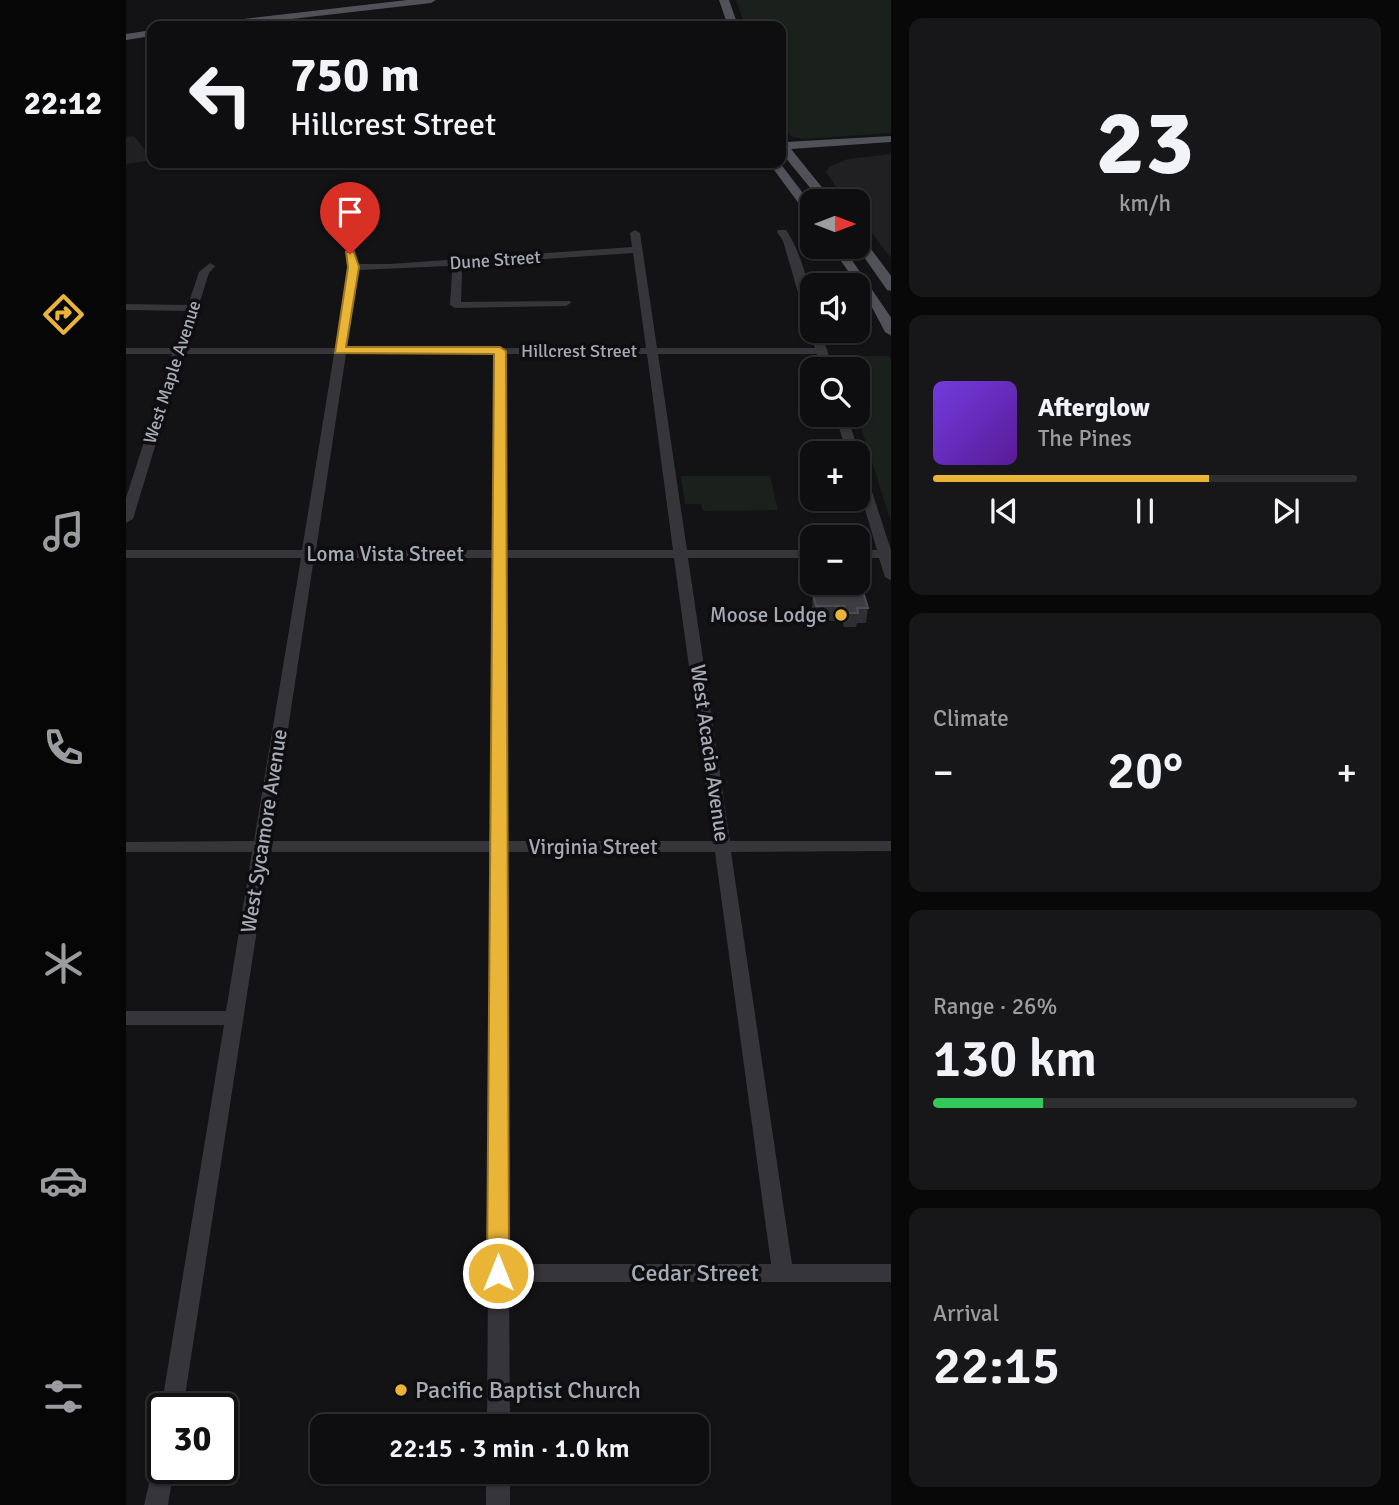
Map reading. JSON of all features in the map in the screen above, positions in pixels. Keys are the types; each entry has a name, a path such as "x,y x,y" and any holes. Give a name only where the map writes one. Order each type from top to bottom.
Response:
{"main road":[{"path":"252,21 431,0"},
{"path":"713,0 719,21"},
{"path":"724,0 731,21"},
{"path":"126,37 147,34"},
{"path":"786,148 891,139"},
{"path":"786,148 891,144"},
{"path":"786,153 817,189"},
{"path":"779,168 800,197"},
{"path":"870,257 891,286"},
{"path":"846,259 872,296 891,332"}],"street":[{"path":"782,232 788,241 800,280"},
{"name":"Dune Street","path":"352,261 453,263 636,242"},
{"name":"West Acacia Avenue","path":"636,242 783,1273"},
{"name":"West Sycamore Avenue","path":"174,1393 352,261"},
{"path":"453,263 457,273 455,305 566,303"},
{"name":"West Maple Avenue","path":"126,519 192,308 204,272 210,266"},
{"path":"129,307 192,308"},
{"path":"819,343 823,357"},
{"name":"Hillcrest Street","path":"126,351 821,351"},
{"path":"498,1414 500,351"},
{"path":"870,507 891,577"},
{"name":"Loma Vista Street","path":"126,554 800,554"},
{"path":"870,554 884,554"},
{"name":"Virginia Street","path":"126,848 891,846"},
{"path":"126,1018 233,1018"},
{"name":"Cedar Street","path":"498,1273 891,1273"},
{"path":"156,1505 160,1484"},
{"path":"498,1484 498,1505"}],"shaded area":[{"path":"736,0 891,0 891,133 802,139 790,136 786,129 786,21 743,21"},
{"path":"134,136 147,153 147,161 126,164 126,137"},
{"path":"891,154 891,258 870,231 870,189 838,189 826,172 829,167 848,159"},
{"path":"888,356 891,359 891,522 870,456 870,441 865,441 861,427 870,427 870,357 838,357"},
{"path":"681,476 770,476 778,510 703,511 701,504 685,504"}],"building":[{"path":"813,595 864,595 868,608 857,608 858,613 846,613 844,606 816,606"}],"place":[{"name":"Moose Lodge","path":"841,615"},
{"name":"Pacific Baptist Church","path":"401,1390"}],"route":[{"path":"350,254 354,267 339,351 500,351 497,560 498,1273"}]}
